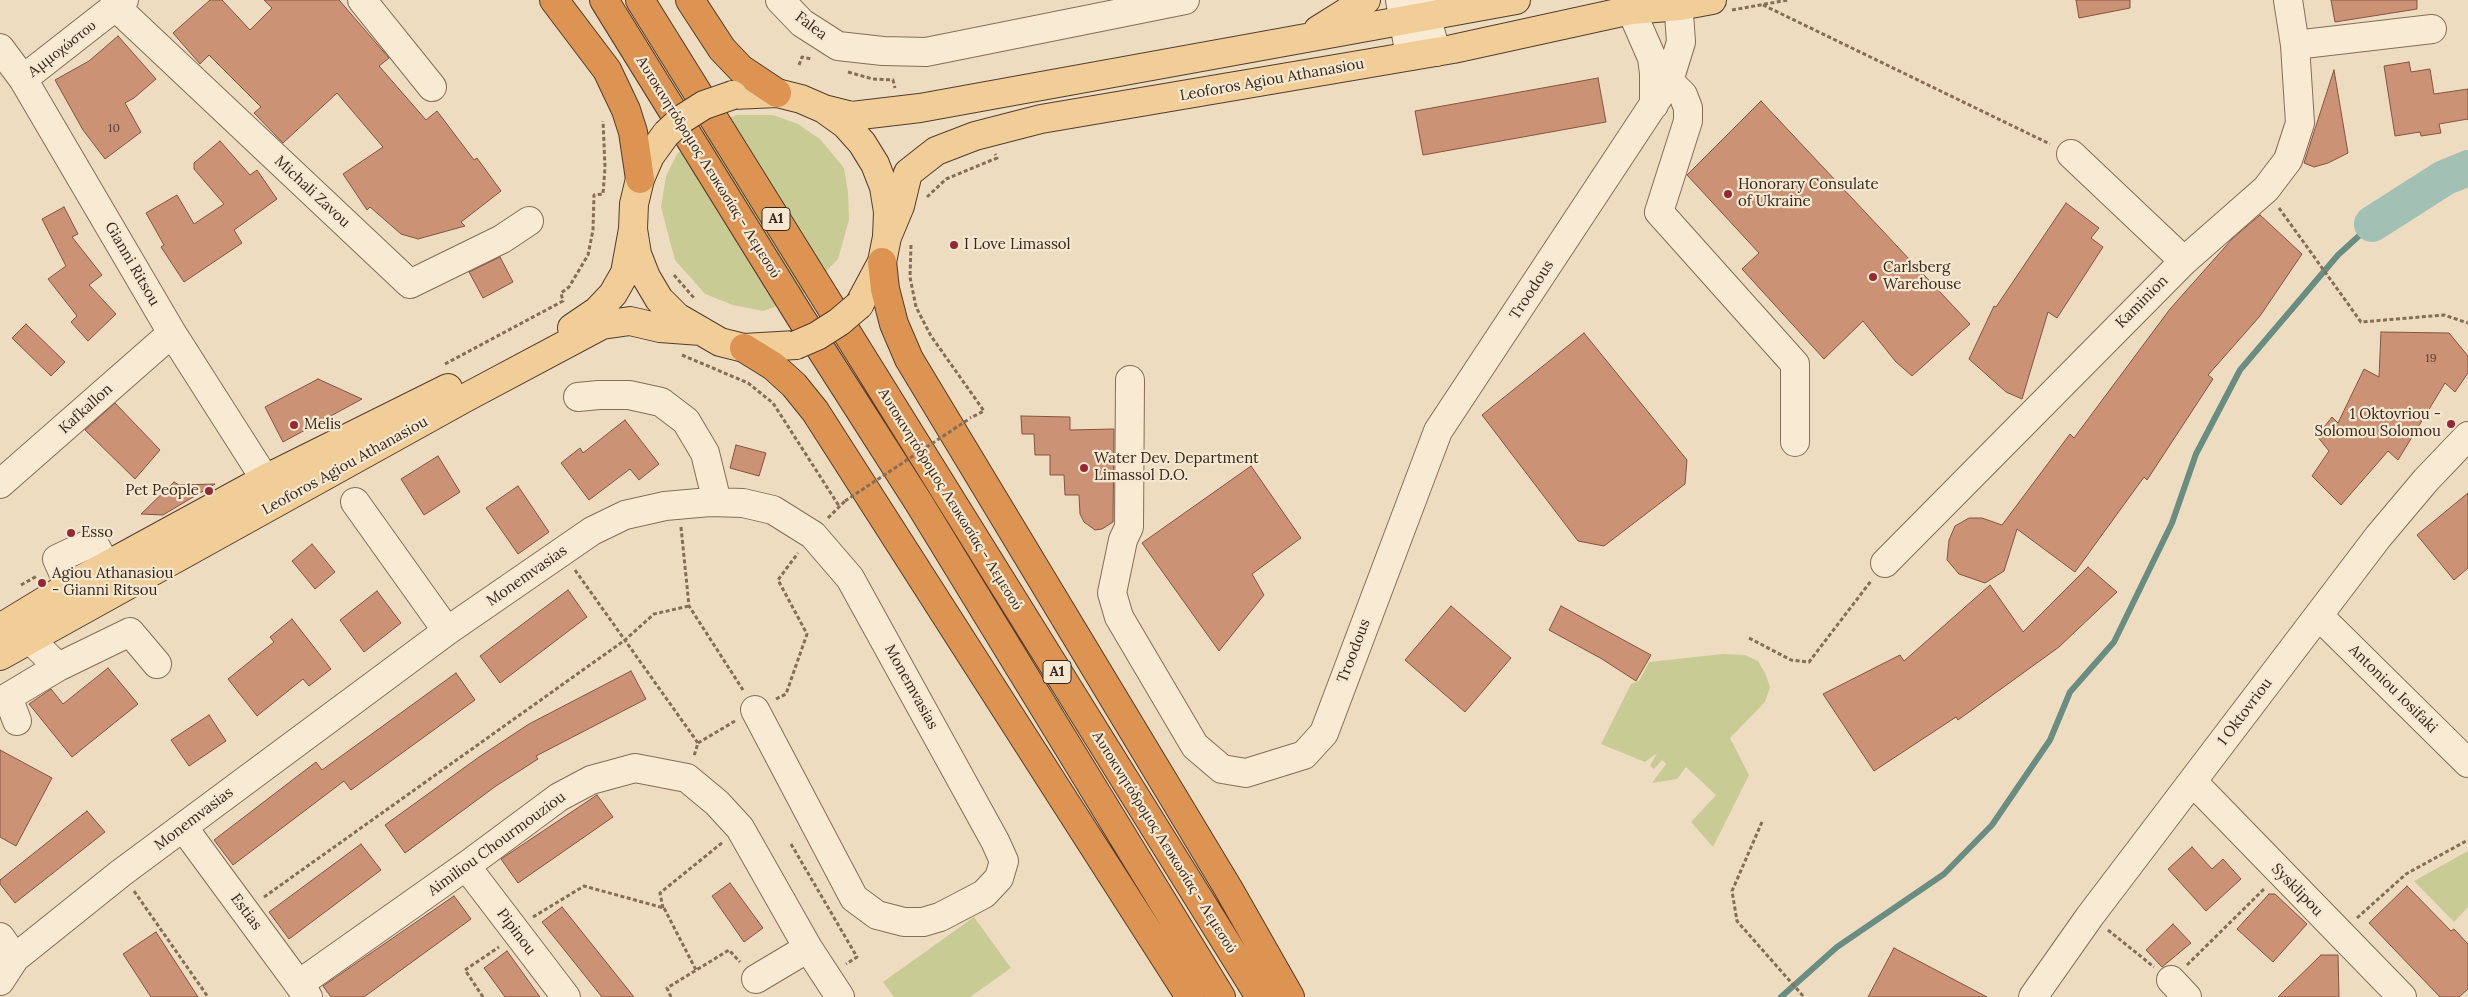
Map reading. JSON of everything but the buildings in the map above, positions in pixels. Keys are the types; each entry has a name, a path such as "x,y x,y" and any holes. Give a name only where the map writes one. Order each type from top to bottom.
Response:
{"highway":[{"name":"Αυτοκινητόδρομος Λευκωσίας - Λεμεσού","path":"604,0 801,318 919,503 1221,997"},
{"name":"Αυτοκινητόδρομος Λευκωσίας - Λεμεσού","path":"640,0 1260,997"},
{"path":"690,0 728,55 741,69 777,93"},
{"path":"555,2 607,70 626,110 633,132 640,179"},
{"path":"893,247 885,289 894,324 909,359 1228,888 1290,997"},
{"path":"744,348 773,366 794,385 815,411 1190,997"}],"main road":[{"path":"1304,39 1366,0"},
{"path":"824,110 852,116 920,108 1304,39 1413,8 1503,1"},
{"name":"Leoforos Agiou Athanasiou","path":"744,348 796,345 818,336 859,305 893,247 908,173 936,151 975,136 1041,119 1423,54 1631,10 1679,3 1719,6"},
{"path":"744,348 720,342 677,317 659,299 646,277 637,254 633,229 634,204 640,179 650,156 666,134 682,119 704,105 733,95 777,93 801,99 824,110 845,124 862,142 875,164 884,188 893,247"},
{"name":"Leoforos Agiou Athanasiou","path":"0,628 106,565 264,479 572,328 597,311 613,294 625,273 633,229"},
{"name":"Leoforos Agiou Athanasiou","path":"0,656 465,398 602,325 630,321 660,328 701,331"}],"street":[{"path":"362,0 432,87"},
{"name":"Falea","path":"780,0 802,23 838,46 883,51 926,52 1185,0"},
{"name":"Kaminion","path":"1885,563 2184,260 2266,189 2288,160 2300,122 2295,45 2288,0"},
{"name":"Troodous","path":"1130,380 1129,527 1121,548 1112,593 1119,617 1195,746 1222,769 1246,773 1304,755 1324,733 1438,431 1669,80 1681,42 1679,3"},
{"name":"Αμμοχώστου","path":"23,79 120,4"},
{"name":"Michali Zavou","path":"120,4 410,284 502,239 529,221"},
{"path":"1413,8 1423,54"},
{"path":"1631,10 1652,58 1654,104"},
{"path":"2295,45 2432,29"},
{"name":"Gianni Ritsou","path":"0,48 23,79 172,333 264,479"},
{"path":"1669,80 1683,95 1688,108 1688,121 1659,212 1795,364 1795,442"},
{"path":"2071,154 2184,260"},
{"name":"Kafkallon","path":"0,484 172,333"},
{"path":"578,398 599,394 629,395 661,402 686,421 705,452 717,502"},
{"name":"1 Oktovriou","path":"2033,997 2090,916 2378,537 2426,480 2468,436"},
{"path":"355,502 447,631"},
{"name":"Monemvasias","path":"0,982 7,947 121,873 447,631 592,531 625,515 678,505 717,502 743,503 772,510 813,535 850,578 996,841 1004,861 999,878 984,894 940,917 923,922 904,922 877,915 854,898 755,710"},
{"name":"Antoniou Iosifaki","path":"2318,616 2468,763"},
{"path":"17,721 8,698 58,667 130,632 157,664"},
{"path":"30,639 58,667"},
{"name":"Aimiliou Chourmouziou","path":"304,990 559,797 591,780 635,768 686,778 717,803 740,828 808,948 834,987"},
{"name":"Sysklipou","path":"2192,782 2402,997"},
{"name":"Estias","path":"183,827 304,990"},
{"name":"Pipinou","path":"466,866 566,997"},
{"path":"756,979 808,948"}],"path":[{"path":"1719,6 1762,5 1788,0"},
{"path":"1762,5 2071,154"},
{"path":"597,230 593,230 594,195 603,194 605,167 602,114"},
{"path":"926,198 946,178 997,158 993,149"},
{"path":"2284,214 2361,322 2444,315 2468,323"},
{"path":"845,501 984,411 931,336 916,307 910,277 893,247"},
{"path":"671,272 688,288 697,302"},
{"path":"673,351 748,383 773,403 839,506"},
{"path":"678,505 689,606 755,710 786,694 806,634 778,580 813,535"},
{"path":"562,552 698,743"},
{"path":"1750,638 1791,660 1808,662 1885,563"},
{"path":"245,911 625,640 654,614 689,606"},
{"path":"686,778 698,743 724,728"},
{"path":"1762,822 1732,891 1737,921 1804,997"},
{"path":"696,970 664,908 660,893 740,828"},
{"path":"2340,934 2406,874 2468,840"},
{"path":"791,844 856,957 834,987"},
{"path":"121,873 208,997"},
{"path":"2090,916 2179,989 2281,873"},
{"path":"484,997 465,970 516,931 584,886 664,908"},
{"path":"671,997 666,988 729,950 756,979"}],"green space":[{"path":"736,115 773,115 798,124 820,139 844,168 848,192 849,220 838,259 807,291 783,304 763,311 733,305 705,294 675,260 661,207 666,176 677,154 702,131"},
{"path":"1723,654 1745,655 1758,661 1770,687 1765,702 1730,738 1749,775 1713,847 1691,822 1716,795 1686,767 1677,779 1652,783 1666,764 1662,760 1654,769 1650,766 1657,753 1645,762 1601,744 1631,684 1639,681 1649,662"},
{"path":"2468,851 2468,907 2454,922 2414,881"},
{"path":"974,917 1011,968 970,997 894,997 883,982"}],"waterway":[{"path":"2372,224 2444,178 2468,168"},
{"path":"1781,997 1837,947 1944,874 1992,825 2050,740 2070,692 2114,642 2172,523 2196,454 2240,370 2338,255 2372,224"}],"place":[{"name":"Honorary Consulate of Ukraine","path":"1728,194"},
{"name":"I Love Limassol","path":"954,245"},
{"name":"Carlsberg Warehouse","path":"1873,277"},
{"name":"1 Oktovriou - Solomou Solomou","path":"2451,424"},
{"name":"Melis","path":"294,425"},
{"name":"Water Dev. Department Limassol D.O.","path":"1084,468"},
{"name":"Pet People","path":"209,491"},
{"name":"Esso","path":"71,533"},
{"name":"Agiou Athanasiou - Gianni Ritsou","path":"42,583"}]}
